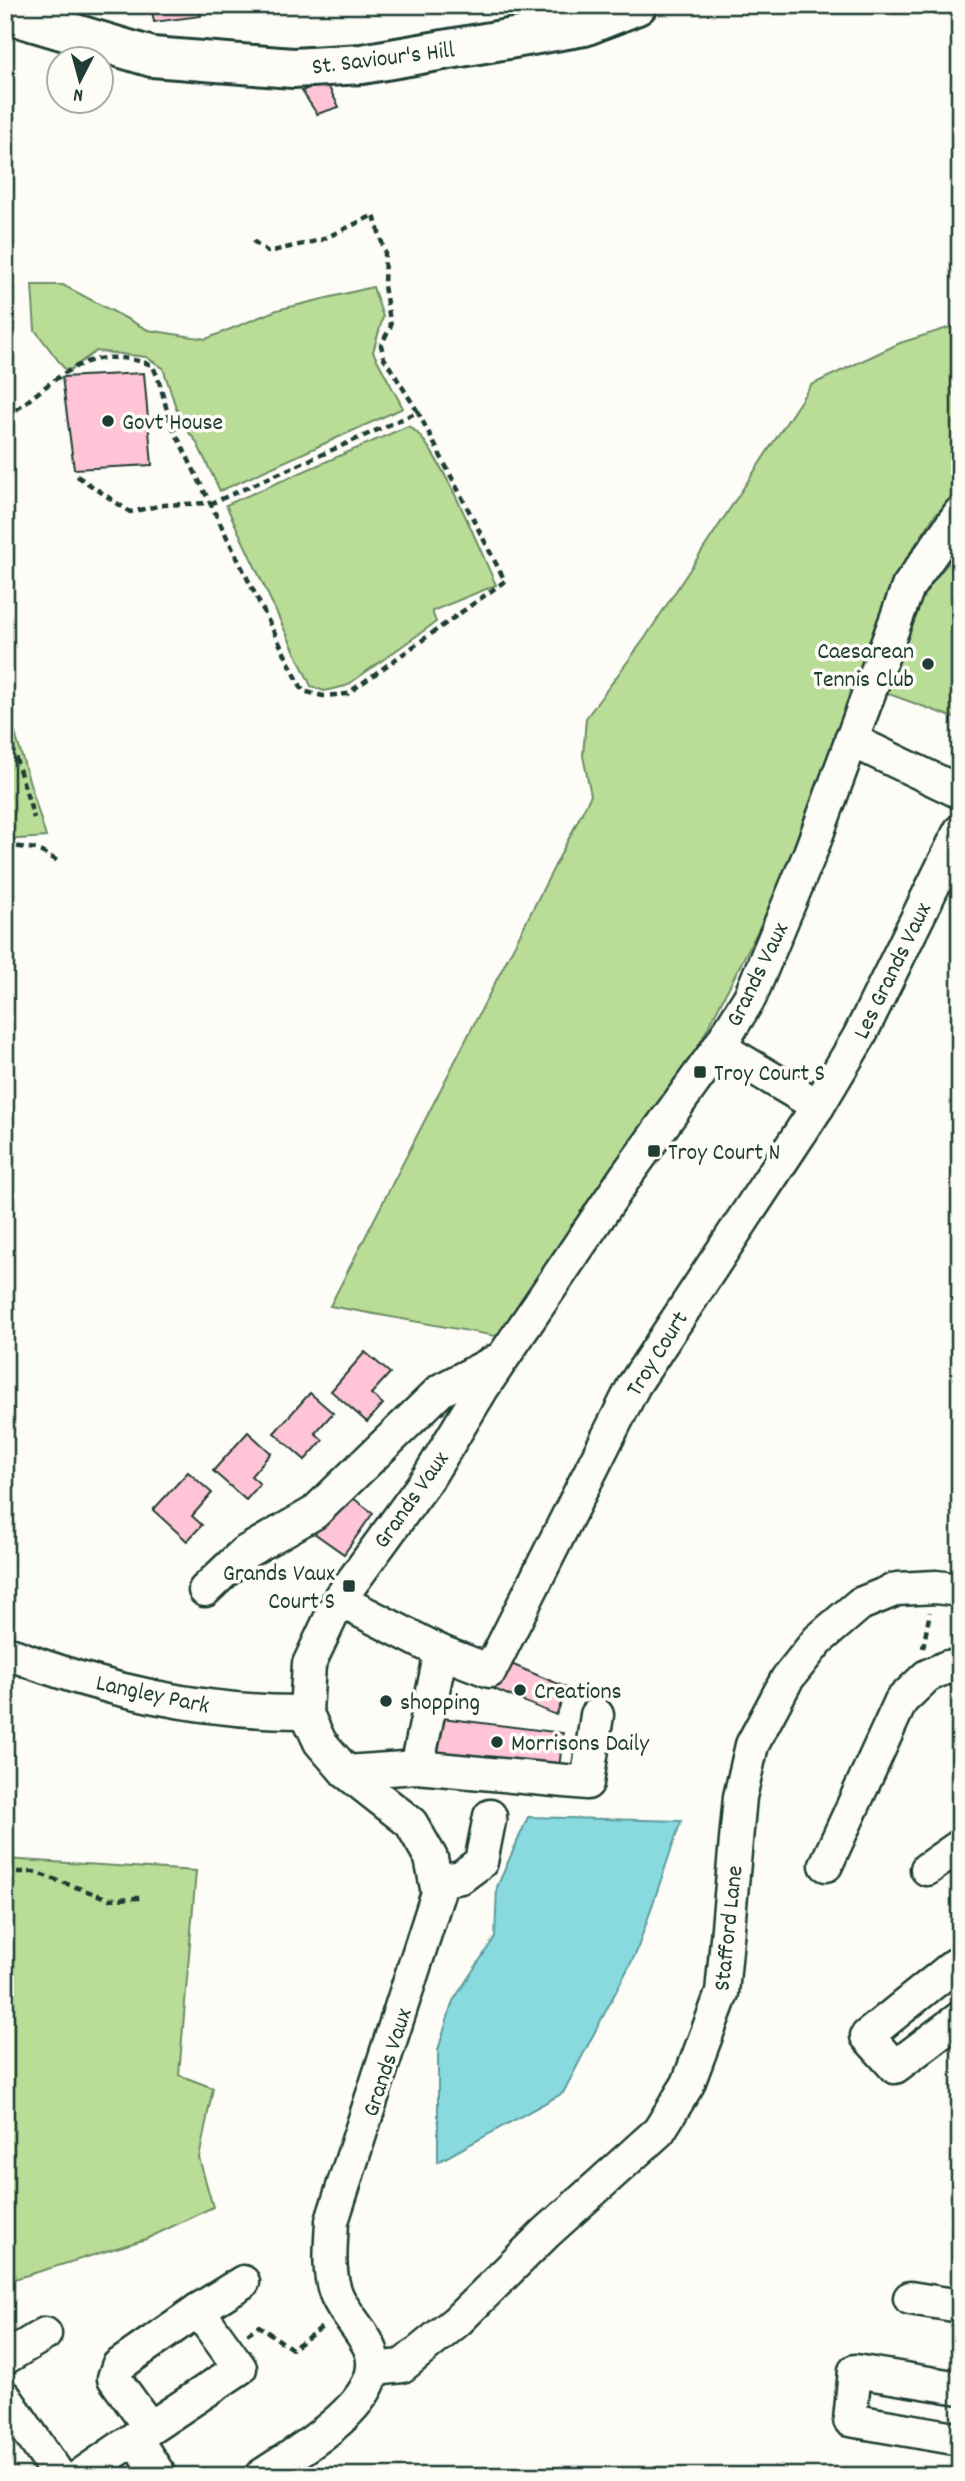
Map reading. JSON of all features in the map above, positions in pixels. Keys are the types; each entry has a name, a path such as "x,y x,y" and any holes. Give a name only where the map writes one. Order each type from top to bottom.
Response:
{"main road":[{"name":"St. Saviour's Hill","path":"5,13 152,57 293,68 362,64 584,26 637,5"}],"street":[{"name":"Grands Vaux","path":"375,2369 369,2347 336,2294 330,2263 332,2221 423,1947 438,1893 438,1881 431,1858 411,1824 346,1772 320,1742 306,1712 309,1664 339,1600 428,1478 504,1357 626,1176 719,1047 750,997 781,925 908,587 960,513"},
{"path":"850,740 960,792"},
{"name":"Les Grands Vaux","path":"818,1106 859,1037 960,831"},
{"path":"719,1047 818,1106"},
{"name":"Troy Court","path":"441,1652 490,1671 634,1385 818,1106"},
{"path":"205,1590 244,1553 314,1513 441,1390 504,1357"},
{"name":"Stafford Lane","path":"375,2369 402,2366 457,2321 546,2233 659,2131 688,2084 722,1993 740,1797 752,1745 788,1679 818,1640 860,1604 897,1589 948,1588"},
{"path":"339,1600 441,1652 417,1767"},
{"name":"Langley Park","path":"5,1652 121,1690 223,1708 306,1712"},
{"path":"826,1865 901,1701 927,1676 947,1667 960,1670"},
{"path":"346,1772 417,1767 587,1783 597,1715"},
{"path":"438,1881 461,1877 481,1862 490,1816"},
{"path":"927,1869 960,1846"},
{"path":"960,1970 956,1965 867,2036 895,2067 960,2018"},
{"path":"160,2476 143,2433 114,2378 118,2366 243,2282"},
{"path":"910,2298 960,2306"},
{"path":"80,2476 240,2368 198,2310"},
{"path":"5,2358 45,2334"},
{"path":"261,2476 333,2426 363,2396 375,2369"},
{"path":"960,2388 855,2371 850,2420 960,2439"},
{"path":"5,2397 59,2476"}],"path":[{"path":"16,410 67,372 95,358 114,356 152,365 159,377 165,410 303,691 323,696 347,694 505,581 418,412 384,358 381,345 391,326 384,286 385,253 374,215 321,240 268,252 253,241"},
{"path":"77,476 130,512 163,505 212,503 418,412"},
{"path":"5,723 34,818"},
{"path":"5,845 36,849 58,861"},
{"path":"927,1676 921,1654 948,1588"},
{"path":"5,1872 34,1872 109,1899 142,1898"},
{"path":"226,2348 259,2326 292,2349 345,2310"}],"green space":[{"path":"32,285 63,285 148,330 206,339 277,310 373,287 383,317 373,352 403,408 220,491 196,441 181,423 163,368 146,357 96,351 67,372 35,330"},
{"path":"960,324 960,492 935,515 901,567 780,888 696,1051 501,1337 330,1306 591,795 583,756 586,718 645,638 811,385 900,343"},
{"path":"408,426 419,435 444,473 496,585 432,611 436,622 346,686 324,691 311,686 226,505"},
{"name":"Caesarean Tennis Club","path":"960,550 960,720 886,693 922,593"},
{"path":"5,700 46,837 5,840"},
{"path":"5,1859 196,1871 179,2075 213,2088 199,2158 213,2207 146,2239 5,2282"}],"water":[{"path":"528,1817 681,1821 636,1953 563,2093 438,2162 438,2050 453,2001 495,1937 497,1887"}],"building":[{"path":"151,5 200,5 201,16 154,22"},
{"path":"325,80 339,107 317,114 302,91"},
{"name":"Govt House","path":"144,373 152,465 74,469 62,377"},
{"path":"365,1352 390,1373 371,1394 383,1404 367,1422 331,1391"},
{"path":"310,1393 333,1413 315,1433 323,1440 305,1460 274,1433"},
{"path":"248,1432 271,1453 251,1476 260,1484 246,1500 213,1471"},
{"path":"188,1472 212,1493 192,1516 202,1525 187,1541 153,1510"},
{"path":"346,1493 373,1513 344,1554 314,1533"},
{"path":"504,1661 568,1688 556,1715 494,1689"},
{"name":"Morrisons Daily","path":"434,1717 563,1733 559,1769 431,1752"}],"place":[{"name":"Govt House","path":"108,421"},
{"name":"Caesarean Tennis Club","path":"928,664"},
{"name":"Troy Court S","path":"700,1072"},
{"name":"Troy Court N","path":"654,1151"},
{"name":"Grands Vaux Court S","path":"349,1586"},
{"name":"Creations","path":"520,1690"},
{"name":"shopping","path":"386,1701"},
{"name":"Morrisons Daily","path":"497,1742"}]}
